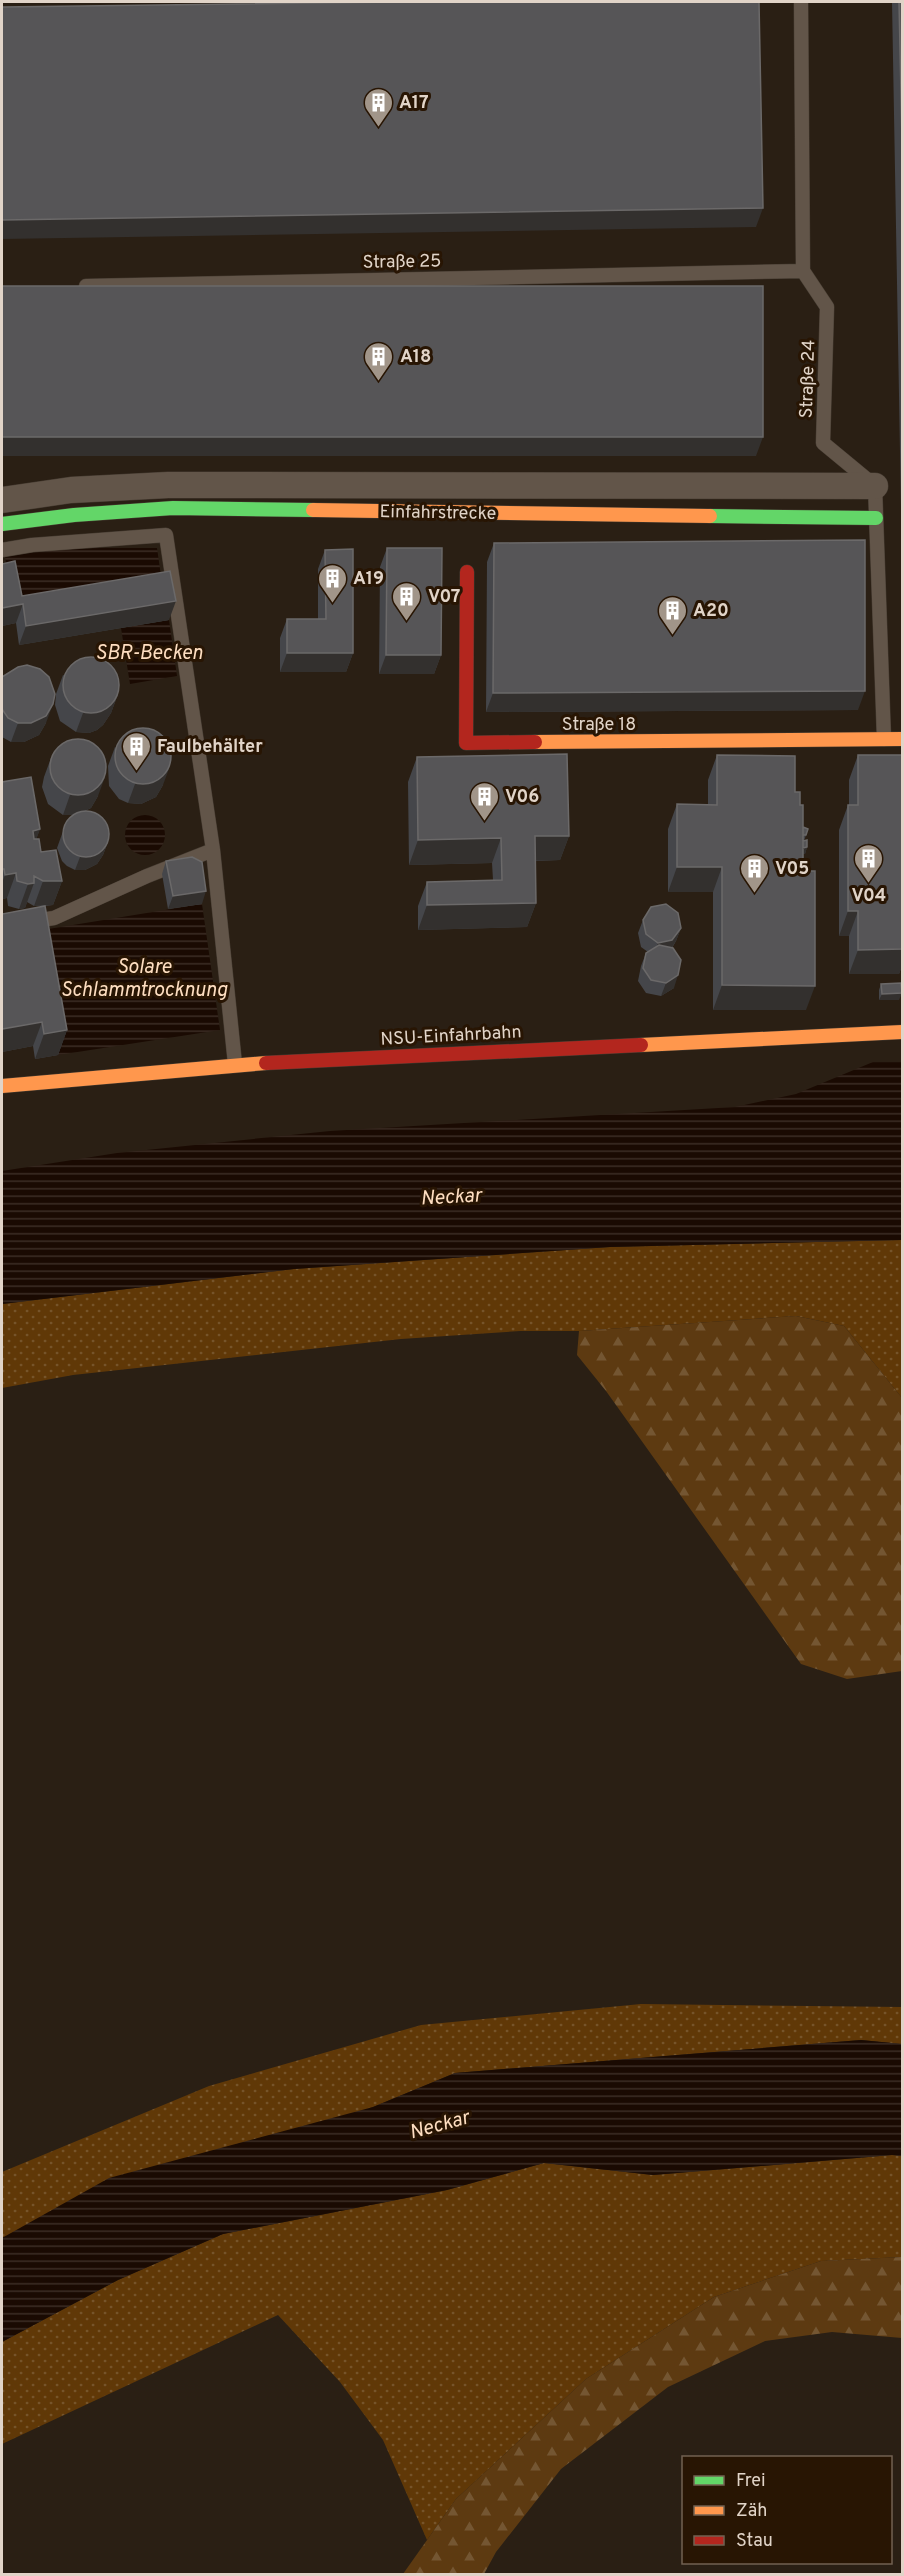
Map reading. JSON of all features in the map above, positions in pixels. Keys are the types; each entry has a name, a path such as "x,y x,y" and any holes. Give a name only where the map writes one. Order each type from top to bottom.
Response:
{"street":[{"name":"Einfahrstrecke","path":"2,500 71,490 168,484 875,486"},
{"name":"Einfahrstrecke","path":"2,524 74,515 173,508 876,518"},
{"name":"Straße 18","path":"467,572 466,743 903,739"},
{"name":"NSU-Einfahrbahn","path":"2,1086 235,1064 903,1032"}],"lane":[{"path":"801,2 803,271"},
{"name":"Straße 25","path":"73,287 803,271"},
{"name":"Straße 24","path":"803,271 827,308 823,442 875,486"},
{"path":"875,486 884,739"},
{"path":"2,550 32,545 166,535 213,850 235,1064"},
{"path":"2,926 54,918 147,876 213,850"}],"shaded area":[{"path":"902,1240 902,1398 844,1326 796,1316 579,1331 520,1331 401,1339 73,1375 2,1388 2,1304 294,1269 610,1247"},
{"path":"641,2004 902,2007 902,2044 861,2040 455,2073 373,2107 2,2238 2,2172 209,2086 421,2025"},
{"path":"902,2156 902,2257 821,2261 714,2297 586,2379 456,2499 427,2540 383,2440 340,2382 278,2315 2,2444 2,2342 118,2280 223,2234 447,2190 544,2163 653,2175"}],"green space":[{"path":"796,1316 844,1326 902,1398 902,1671 847,1679 801,1664 606,1391 577,1355 579,1331"},
{"path":"902,2257 902,2338 832,2332 765,2341 668,2387 561,2469 496,2552 484,2574 403,2574 456,2499 586,2379 714,2297 821,2261"}],"water":[{"name":"SBR-Becken","path":"157,548 163,590 15,615 5,557 47,550"},
{"name":"SBR-Becken","path":"169,620 177,676 130,684 121,628"},
{"path":"145,815 159,821 165,835 159,849 145,855 131,849 125,835 131,821"},
{"name":"Solare Schlammtrocknung","path":"202,904 220,1030 58,1055 36,931"},
{"name":"Neckar","path":"873,1062 902,1062 902,1240 610,1247 294,1269 2,1304 2,1171 117,1153 330,1131 735,1107 796,1094"},
{"name":"Neckar","path":"861,2040 902,2044 902,2156 653,2175 544,2163 447,2190 223,2234 118,2280 2,2342 2,2238 109,2178 373,2107 455,2073"}],"building":[{"name":"A17","path":"398,2 759,2 763,208 2,220 2,7"},
{"path":"899,2 903,2 903,187"},
{"name":"A18","path":"2,286 763,286 763,437 2,437"},
{"name":"A20","path":"865,540 865,691 493,693 494,543"},
{"name":"V07","path":"387,548 442,548 441,655 386,655"},
{"path":"353,549 353,653 287,653 287,619 326,619 325,550"},
{"path":"15,561 22,596 170,571 176,601 26,626 23,604 2,608 2,564"},
{"path":"85,657 97,657 111,665 119,679 117,696 111,705 97,713 85,713 68,701 63,691 63,679 75,662"},
{"path":"27,665 40,669 49,677 55,694 53,704 46,716 31,723 18,723 8,718 2,709 2,677 18,667"},
{"path":"137,728 149,728 159,732 167,740 171,756 167,772 159,780 149,784 137,784 127,780 119,772 115,762 115,750 119,740 127,732"},
{"path":"72,739 84,739 94,743 102,751 106,767 102,783 94,791 84,795 72,795 62,791 54,783 50,773 50,761 54,751 62,743"},
{"name":"V06","path":"567,754 569,836 535,836 536,903 427,905 427,882 502,880 501,838 418,840 417,757"},
{"name":"V05","path":"717,755 795,756 795,792 800,792 800,805 803,805 803,871 815,871 815,986 722,985 722,867 677,867 677,804 717,805"},
{"name":"V04","path":"858,755 903,755 903,949 858,950 858,911 848,911 848,805 858,805"},
{"path":"31,777 40,829 33,831 34,839 39,839 41,852 56,850 62,881 43,881 34,876 34,883 28,884 17,881 16,873 5,875 2,869 2,782"},
{"path":"86,811 102,818 109,834 102,850 86,857 70,850 63,834 70,818"},
{"path":"803,827 808,829 806,835 803,835"},
{"path":"807,840 807,847 803,848 803,841"},
{"path":"192,857 202,862 206,891 173,896 166,861"},
{"path":"666,904 678,913 681,928 672,940 658,943 646,934 643,920 651,907"},
{"path":"45,906 67,1030 44,1034 42,1022 2,1029 2,914"},
{"path":"659,945 673,948 681,960 678,975 666,983 651,980 643,968 646,953"},
{"path":"901,983 902,993 882,994 881,984"}],"traffic: fast":[{"path":"2,524 74,515 173,508 313,510"},
{"path":"710,516 876,518"}],"traffic: slow":[{"path":"313,510 710,516"},
{"path":"535,742 902,739"},
{"path":"641,1045 902,1032"},
{"path":"2,1086 266,1063"}],"traffic: jam":[{"path":"467,572 466,743 535,742"},
{"path":"266,1063 641,1045"}],"place":[{"name":"A17","path":"378,128"},
{"name":"A18","path":"379,382"},
{"name":"A19","path":"332,604"},
{"name":"V07","path":"407,622"},
{"name":"A20","path":"672,636"},
{"name":"Faulbehälter","path":"136,772"},
{"name":"V06","path":"484,822"},
{"name":"V04","path":"869,884"},
{"name":"V05","path":"754,894"}]}
